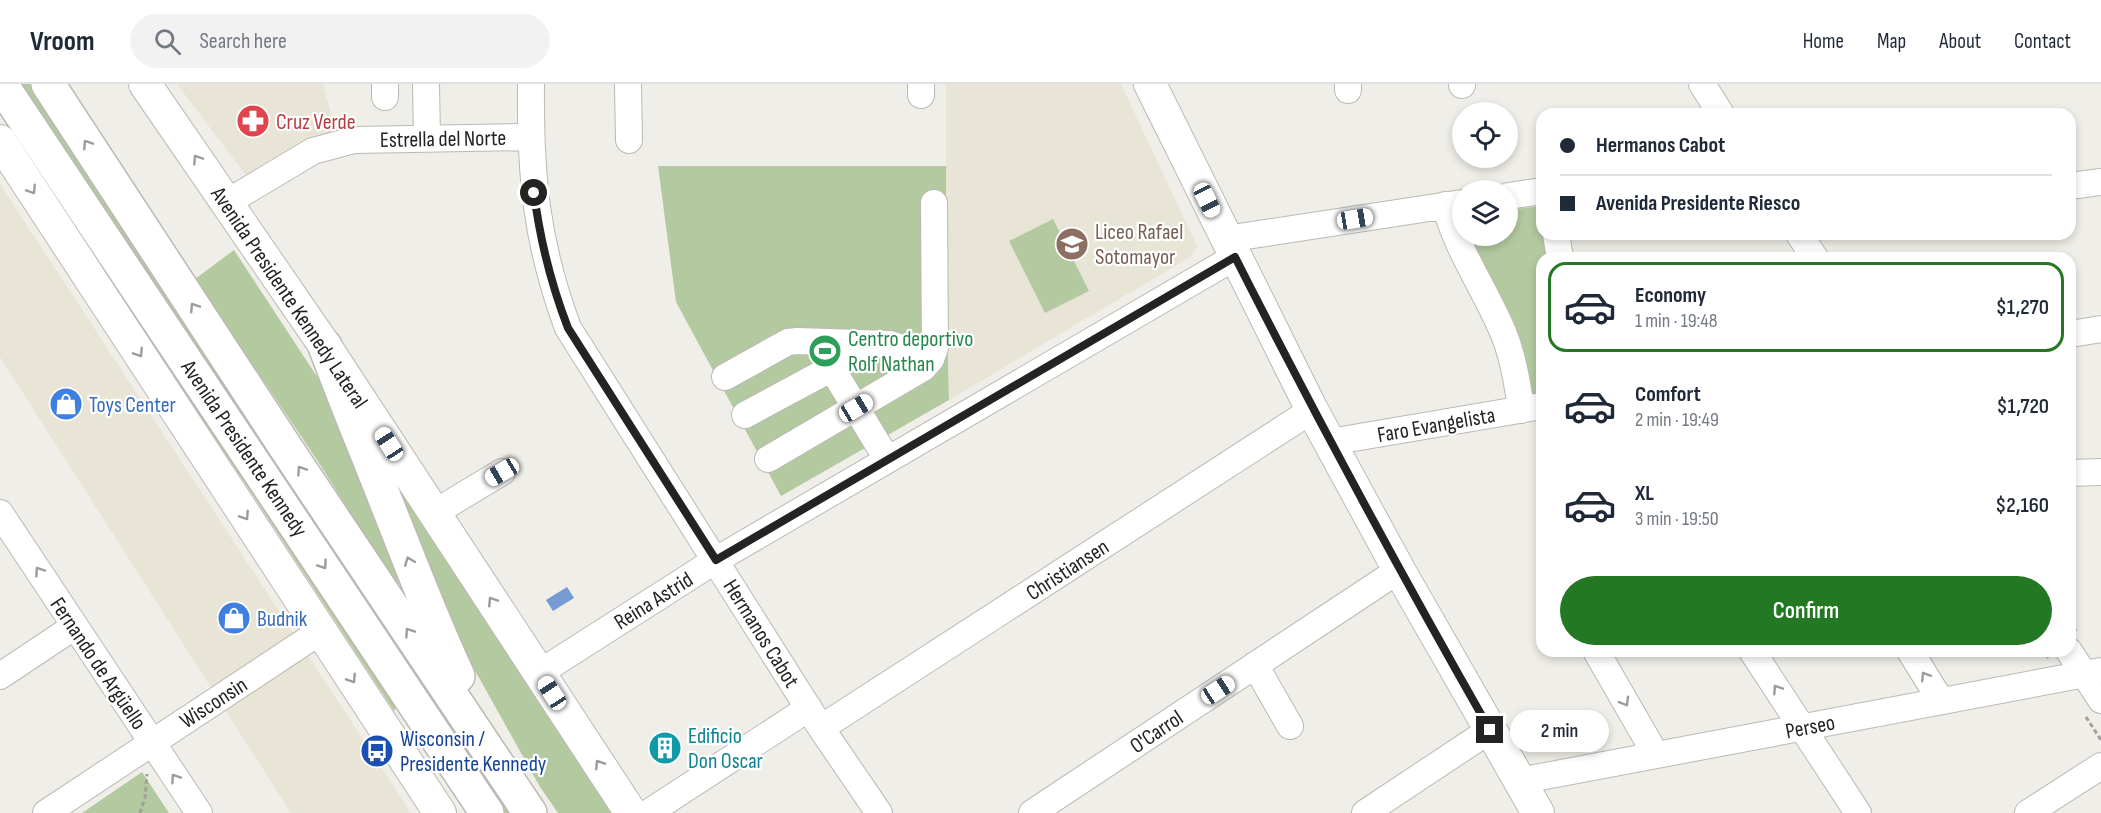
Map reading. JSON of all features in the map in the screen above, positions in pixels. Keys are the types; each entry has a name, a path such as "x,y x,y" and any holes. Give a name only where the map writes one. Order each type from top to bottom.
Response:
{"highway":[{"name":"Avenida Presidente Kennedy","path":"1,84 488,813"},
{"name":"Avenida Presidente Kennedy","path":"48,84 288,451 530,813"},
{"path":"0,116 111,248"},
{"path":"325,346 430,615 500,768"}],"main road":[{"name":"Avenida Presidente Kennedy Lateral","path":"145,84 325,346 631,813"},
{"path":"1150,84 1312,410 1399,570 1538,813"},
{"path":"0,141 440,813"}],"street":[{"path":"426,84 427,138"},
{"name":"Hermanos Cabot","path":"531,84 530,137 538,220 553,289 568,328 815,718 879,813"},
{"path":"628,84 629,140"},
{"path":"1702,84 1717,108"},
{"name":"Estrella del Norte","path":"226,203 313,151 354,140 530,137"},
{"path":"2076,185 2101,182"},
{"path":"1518,195 1536,192"},
{"path":"768,459 923,368 931,359 935,348 934,203"},
{"path":"1230,248 1452,204"},
{"path":"1459,246 1505,336 1532,408"},
{"name":"Reina Astrid","path":"539,673 716,560 887,459 1230,248"},
{"path":"2076,333 2101,329"},
{"path":"725,377 788,342 878,344 902,347 931,359"},
{"path":"815,342 887,459"},
{"path":"746,415 878,344"},
{"name":"Faro Evangelista","path":"1330,442 1532,408"},
{"name":"Christiansen","path":"648,813 815,718 1312,410"},
{"path":"434,513 502,472"},
{"path":"2076,472 2101,472"},
{"name":"Fernando de Argüello","path":"0,513 199,813"},
{"name":"O'Carrol","path":"1032,813 1399,570"},
{"path":"0,676 75,626"},
{"name":"Wisconsin","path":"46,813 156,749 321,631"},
{"path":"1599,657 1656,755"},
{"path":"1756,657 1858,813"},
{"path":"1914,657 1941,701"},
{"path":"2076,657 2092,672 2101,700"},
{"path":"1256,665 1290,726"},
{"name":"Perseo","path":"1519,781 2092,672"},
{"path":"1365,813 1490,730"},
{"path":"2028,813 2101,766"}],"path":[{"path":"140,813 145,798 148,765 156,749"}],"shaded area":[{"path":"177,84 323,84 340,147 257,190"},
{"name":"Liceo Rafael Sotomayor","path":"946,84 1121,84 1197,246 1192,256 949,400 946,287"},
{"path":"0,184 411,813 291,813 0,357"}],"green space":[{"path":"21,84 32,84 513,813 504,813"},
{"name":"Centro deportivo Rolf Nathan","path":"658,166 946,166 949,400 781,496 676,302"},
{"path":"1536,207 1536,240 1552,240 1555,252 1536,252 1536,398 1531,398 1513,320 1474,246 1518,246 1518,209"},
{"path":"1053,219 1089,291 1045,313 1009,241"},
{"path":"234,250 333,401 370,482 402,595 319,463 195,279"},
{"path":"146,336 232,456 397,706 394,711 252,494"},
{"path":"381,458 618,813 558,813 540,787 453,631"},
{"path":"142,772 169,813 82,813"}],"water":[{"path":"567,587 574,598 553,611 546,600"}],"place":[{"name":"Cruz Verde","path":"253,121"},
{"name":"Liceo Rafael Sotomayor","path":"1072,244"},
{"name":"Centro deportivo Rolf Nathan","path":"825,351"},
{"name":"Toys Center","path":"66,404"},
{"name":"Budnik","path":"234,618"},
{"name":"Edificio Don Oscar","path":"665,748"},
{"name":"Wisconsin / Presidente Kennedy","path":"377,751"}],"route":[{"path":"534,193 544,255 553,289 568,328 716,560 1235,257 1312,410 1490,730"}]}
